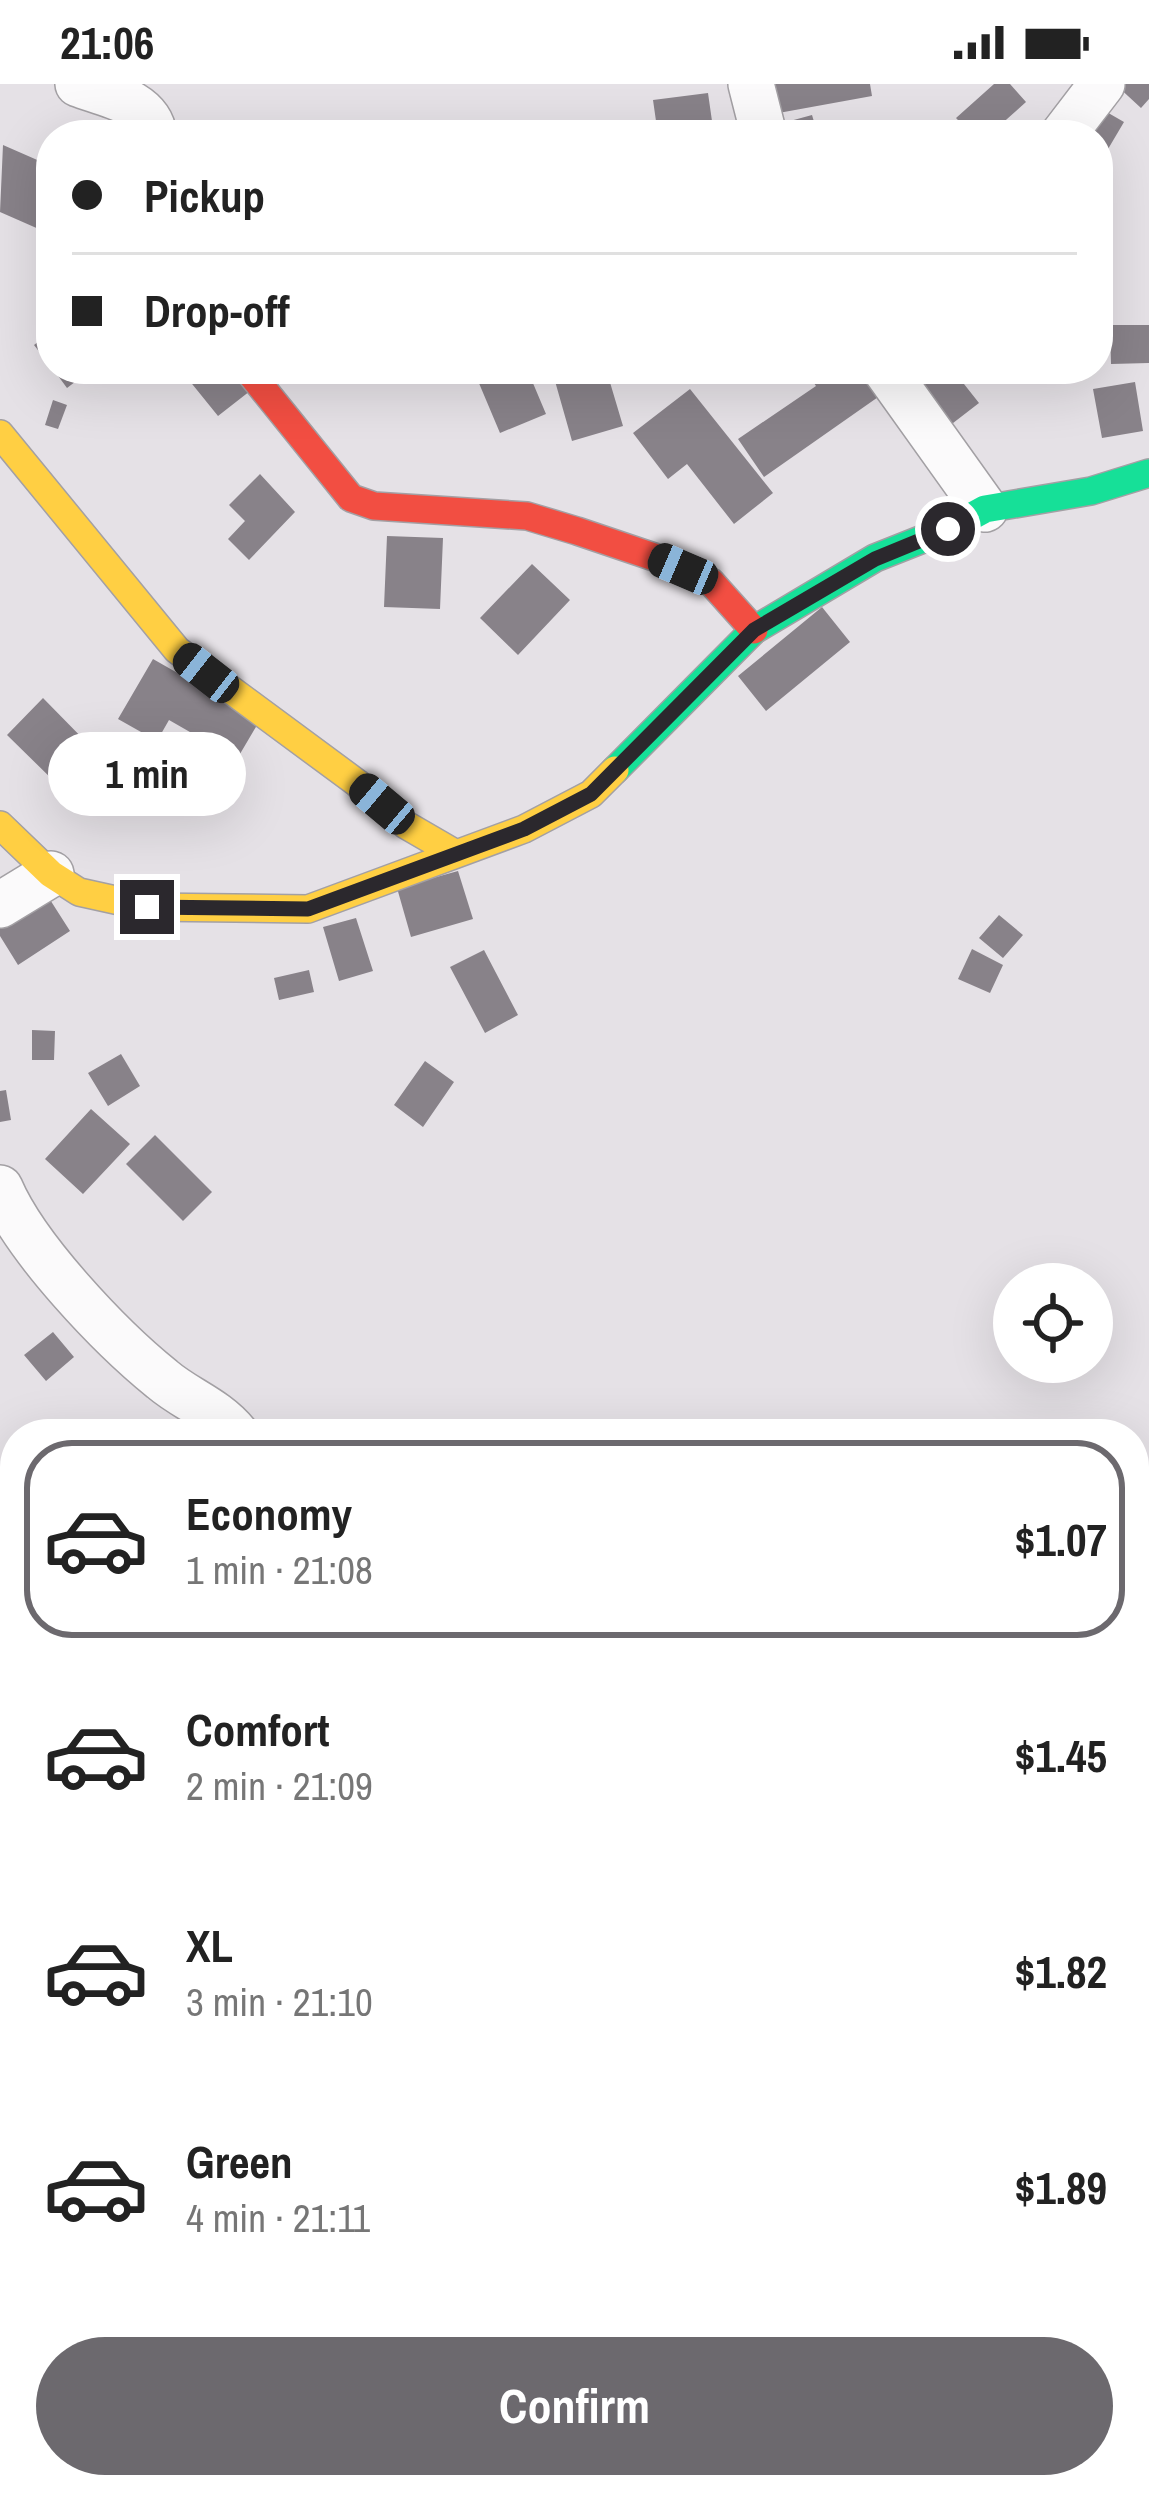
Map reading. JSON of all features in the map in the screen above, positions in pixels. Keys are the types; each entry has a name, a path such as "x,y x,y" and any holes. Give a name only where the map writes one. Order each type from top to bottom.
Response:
{"street":[{"path":"78,84 134,104 150,120"},
{"path":"751,84 760,120"},
{"path":"1074,120 1102,84"},
{"path":"259,384 351,498 374,506 527,516 596,538 711,582 754,630"},
{"path":"896,384 985,509"},
{"path":"0,434 177,650 406,825 456,854"},
{"path":"0,825 51,874 79,892 147,907 308,909 524,829 591,794 754,630 875,559 985,509 1091,491 1149,473"},
{"path":"0,904 51,874"},
{"path":"0,1188 75,1293 163,1381 220,1419"}],"building":[{"path":"767,84 870,84 872,96 773,114"},
{"path":"994,84 1010,84 1026,102 1006,120 956,118"},
{"path":"1115,84 1149,84 1149,99 1141,108"},
{"path":"708,93 712,120 656,120 653,100"},
{"path":"1091,103 1124,122 1113,141 1113,120 1081,120"},
{"path":"3,145 36,159 36,228 0,212"},
{"path":"1113,325 1149,325 1149,363 1113,364"},
{"path":"1135,382 1143,431 1102,438 1093,389"},
{"path":"192,384 245,384 250,391 218,416"},
{"path":"479,384 533,384 546,414 500,433"},
{"path":"556,384 610,384 623,426 572,441"},
{"path":"873,384 881,395 764,477 738,439 816,386"},
{"path":"909,384 964,384 979,403 944,430"},
{"path":"690,389 773,493 734,524 687,464 668,479 633,433"},
{"path":"53,400 67,405 58,429 45,425"},
{"path":"260,474 295,512 249,560 228,539 245,521 229,505"},
{"path":"387,536 443,538 440,609 384,607"},
{"path":"532,564 570,600 518,655 480,618"},
{"path":"822,607 850,642 766,711 738,676"},
{"path":"153,659 260,720 237,759 169,720 157,741 118,719"},
{"path":"43,698 94,750 58,785 7,735"},
{"path":"458,871 473,919 411,937 397,888"},
{"path":"47,895 70,931 18,965 0,936 0,925"},
{"path":"999,915 1023,935 1003,958 979,938"},
{"path":"356,918 373,971 339,981 323,927"},
{"path":"972,949 1003,965 990,993 958,979"},
{"path":"484,950 518,1015 485,1033 450,967"},
{"path":"309,970 314,992 279,1000 274,978"},
{"path":"32,1030 55,1031 54,1060 32,1060"},
{"path":"121,1054 140,1086 108,1106 88,1073"},
{"path":"425,1061 454,1082 423,1127 394,1105"},
{"path":"6,1090 11,1120 0,1122 0,1091"},
{"path":"91,1109 130,1144 83,1194 45,1159"},
{"path":"155,1135 212,1192 183,1221 126,1164"},
{"path":"53,1332 74,1357 46,1381 24,1355"}],"traffic: fast":[{"path":"615,770 754,630 875,558 985,509 1091,491 1149,473"}],"traffic: slow":[{"path":"0,434 177,650 357,783 406,825 456,854"},
{"path":"0,825 51,874 79,892 147,907 308,909 524,829 591,794 615,770"}],"traffic: jam":[{"path":"259,384 351,498 374,506 527,516 577,531 711,582 754,630"}],"route":[{"path":"147,907 308,909 524,829 591,794 754,630 875,559 948,529"}]}
